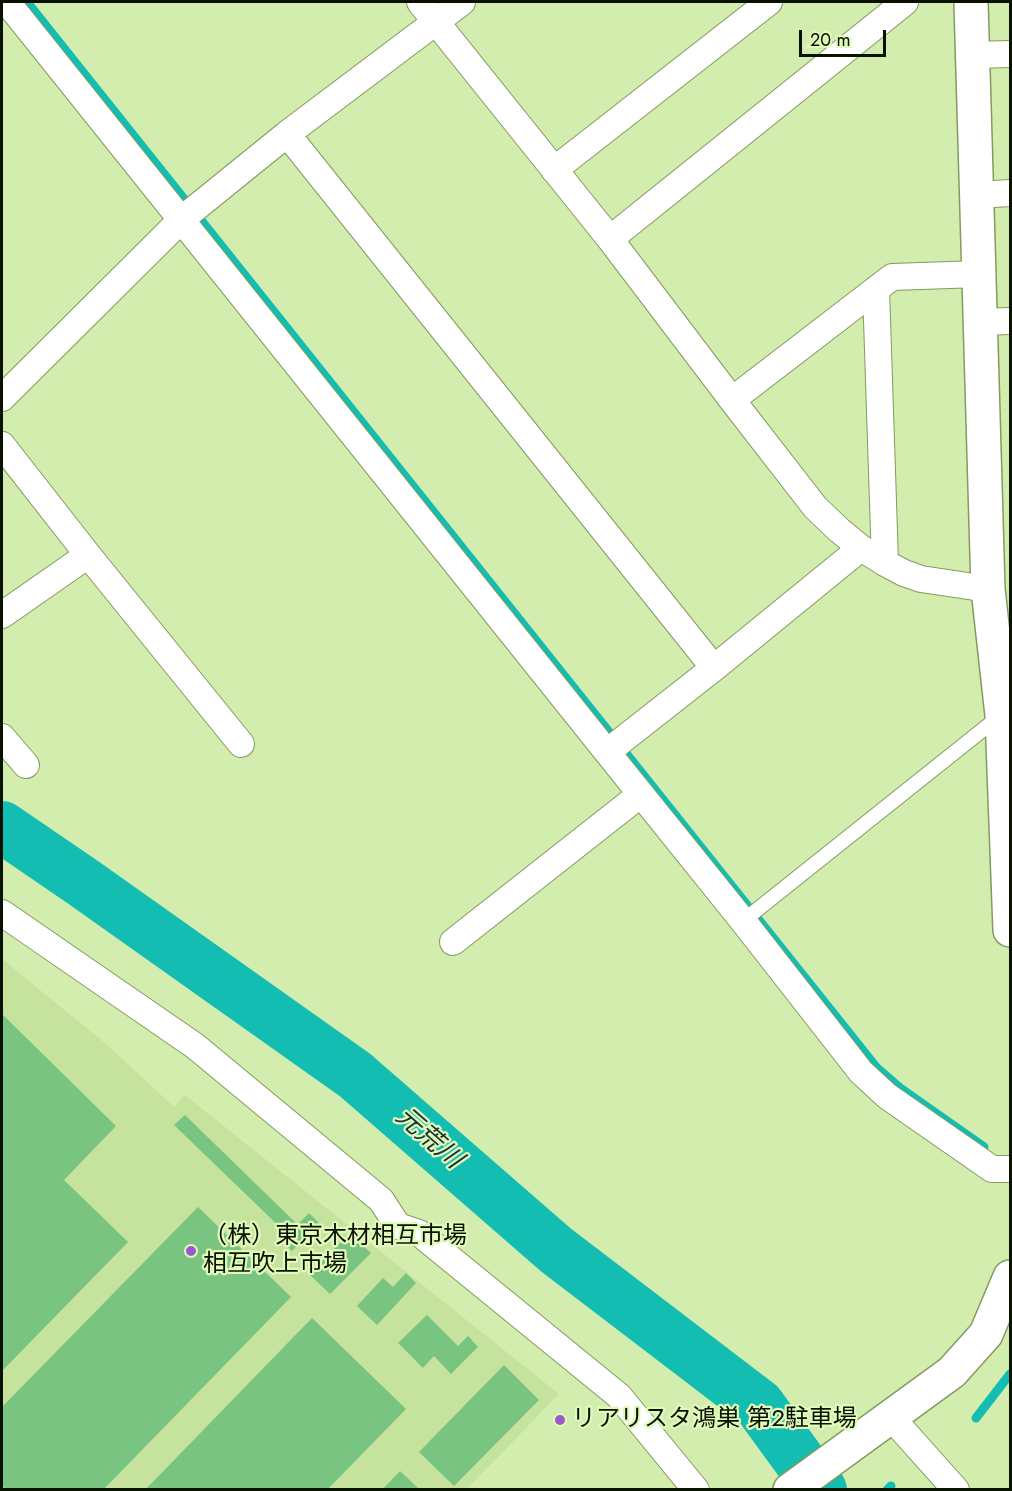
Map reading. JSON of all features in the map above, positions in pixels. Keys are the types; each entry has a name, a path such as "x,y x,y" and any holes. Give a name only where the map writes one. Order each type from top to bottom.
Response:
{"street":[{"path":"8,2 743,921 861,1072 887,1096 992,1169 1011,1169"},
{"path":"420,2 610,239 815,507 861,548 904,573 921,579 988,589"},
{"path":"2,398 182,219 287,134 462,2"},
{"path":"554,170 769,2"},
{"path":"610,239 905,2"},
{"path":"971,2 979,274 996,322 988,589 1006,715 1011,930"},
{"path":"973,55 1011,54"},
{"path":"287,134 714,668"},
{"path":"976,195 1011,193"},
{"path":"732,400 892,277 979,274"},
{"path":"876,289 885,563"},
{"path":"2,445 241,744"},
{"path":"607,752 861,548"},
{"path":"2,615 88,555"},
{"path":"2,737 26,765"},
{"path":"453,942 641,794"},
{"path":"2,913 195,1046 381,1200 398,1226 419,1233 619,1396 696,1490"},
{"path":"790,1490 952,1372 986,1334 1011,1277"},
{"path":"879,1425 956,1490"}],"lane":[{"path":"743,921 1006,715"}],"shaded area":[{"name":"（株）東京木材相互市場 相互吹上市場","path":"2,959 105,1043 174,1107 185,1095 559,1394 467,1489 2,1489"}],"building":[{"path":"2,1014 116,1126 64,1180 128,1242 2,1371"},
{"path":"185,1115 296,1223 286,1233 174,1125"},
{"path":"198,1207 291,1297 103,1490 6,1490 2,1485 2,1407"},
{"path":"309,1213 319,1223 292,1251 282,1241"},
{"path":"350,1233 371,1253 330,1294 309,1274"},
{"path":"406,1273 416,1283 377,1325 357,1306 383,1278 393,1287"},
{"path":"427,1315 458,1346 468,1336 478,1347 451,1374 434,1356 423,1368 398,1343"},
{"path":"312,1318 406,1409 327,1490 145,1490"},
{"path":"504,1365 539,1400 454,1486 419,1452"},
{"path":"400,1471 420,1490 382,1490"}],"waterway":[{"path":"27,2 877,1068 900,1088 984,1147"},
{"name":"元荒川","path":"2,827 355,1075 556,1250 759,1405 821,1490"},
{"path":"976,1418 1010,1374"},
{"path":"887,1490 891,1486"}],"place":[{"name":"（株）東京木材相互市場 相互吹上市場","path":"191,1251"},
{"name":"リアリスタ鴻巣 第2駐車場","path":"560,1420"}]}
